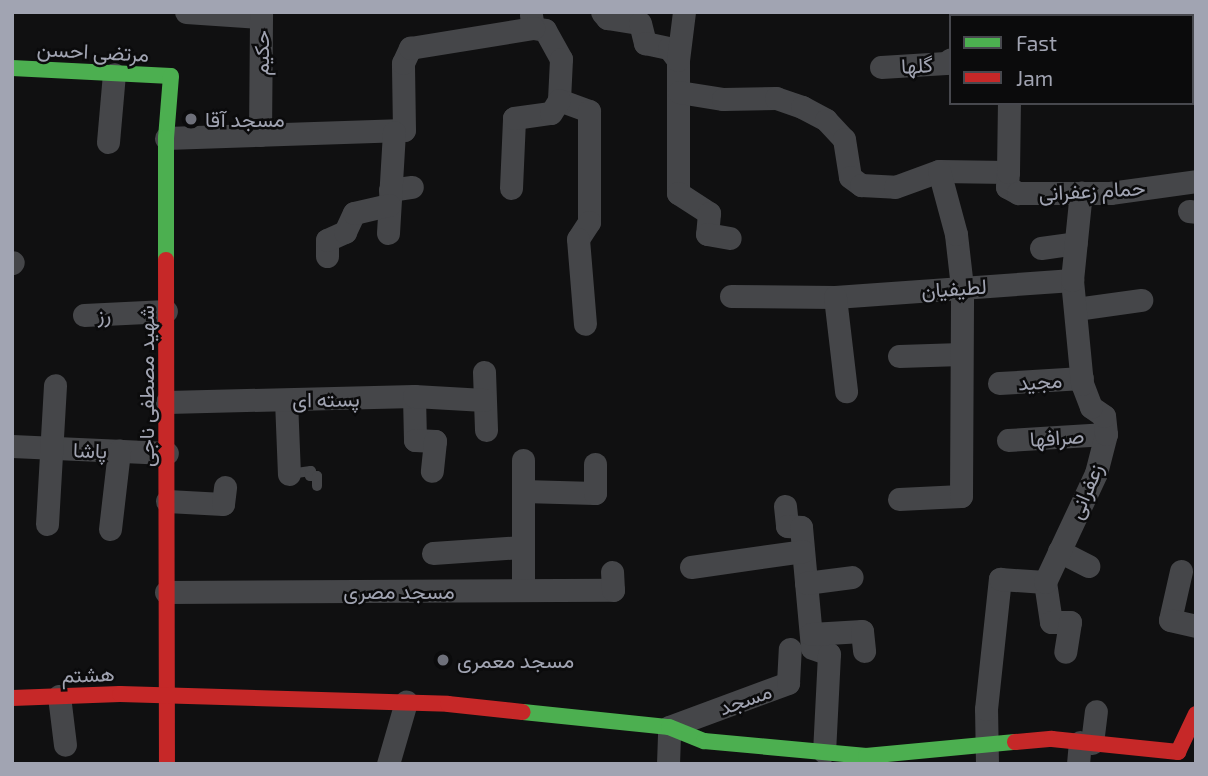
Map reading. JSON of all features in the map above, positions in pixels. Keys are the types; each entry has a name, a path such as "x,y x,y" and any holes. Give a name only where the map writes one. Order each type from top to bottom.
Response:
{"street":[{"path":"186,12 261,15"},
{"path":"601,12 607,18 640,23 645,43 669,48 678,60"},
{"path":"684,12 678,60 678,193 709,213 707,234 730,238"},
{"name":"حکیم","path":"261,15 261,135"},
{"path":"166,138 404,130 403,63 410,48 532,20 545,30 561,59 559,100 551,113 514,118 511,188"},
{"name":"گلها","path":"881,67 946,63 949,61"},
{"name":"مرتضی احسن","path":"12,68 171,76"},
{"path":"108,142 114,74"},
{"name":"شهید مصطفی ناجی","path":"167,764 166,138 171,76"},
{"name":"حمام زعفرانی","path":"679,92 723,99 776,98 802,107 826,120 844,139 850,177 861,186 895,187 939,171 1008,172 1007,187 1018,193 1110,193 1196,181"},
{"path":"559,100 589,111 589,222 578,239 585,324"},
{"path":"1008,172 1009,105"},
{"path":"387,233 397,194 394,132"},
{"path":"899,499 961,496 962,287 956,234 939,171"},
{"path":"1081,192 1072,280 1082,378 1091,407 1104,415 1107,434"},
{"path":"327,256 327,240 345,232 354,213 397,194"},
{"path":"1041,248 1076,243"},
{"name":"لطیفیان","path":"731,296 835,297 1072,280"},
{"path":"835,297 846,391"},
{"path":"1076,309 1141,300"},
{"name":"رز","path":"84,315 166,311"},
{"path":"898,356 961,354"},
{"path":"484,372 486,430"},
{"name":"مجید","path":"999,383 1082,378"},
{"path":"47,524 54,448 55,385"},
{"path":"414,396 415,440 435,440 432,471"},
{"name":"پسته ای","path":"167,402 414,396 484,400"},
{"path":"284,474 286,400"},
{"name":"صرافها","path":"1008,440 1107,434"},
{"name":"زعفرانی","path":"1045,582 1096,473 1107,434"},
{"name":"پاشا","path":"12,446 167,453"},
{"path":"110,529 119,451"},
{"path":"523,460 523,590"},
{"path":"523,491 595,493 595,464"},
{"path":"167,501 222,504 225,487"},
{"path":"785,506 787,526 801,527 812,648 829,654 824,752"},
{"path":"433,553 523,547"},
{"path":"691,567 803,551"},
{"path":"1059,551 1088,566"},
{"path":"1181,571 1170,620 1196,626"},
{"name":"مسجد مصری","path":"166,592 613,590 612,572"},
{"path":"806,583 852,577"},
{"path":"985,755 1000,579 1045,582 1051,622 1070,622 1065,652"},
{"path":"811,634 862,631 864,650"},
{"name":"مسجد","path":"669,727 788,683 790,649"},
{"name":"هشتم","path":"12,698 166,695 448,704 669,727 704,741 780,756 824,752 867,760 985,755 1052,739 1083,750 1178,752 1196,714"},
{"path":"59,696 65,745"},
{"path":"388,764 406,702"},
{"path":"1083,750 1096,711"},
{"path":"668,764 669,727"}],"lane":[{"path":"284,474 311,471 310,476 317,476 317,486"}],"traffic: fast":[{"path":"12,68 171,76 166,138 166,260"},
{"path":"523,712 669,727 704,741 866,756 1015,742"}],"traffic: jam":[{"path":"166,260 167,764"},
{"path":"12,698 120,694 448,704 523,712"},
{"path":"1015,742 1052,739 1178,752 1196,714"}],"place":[{"name":"مسجد آقا","path":"191,119"},
{"name":"مسجد معمری","path":"443,660"}]}
